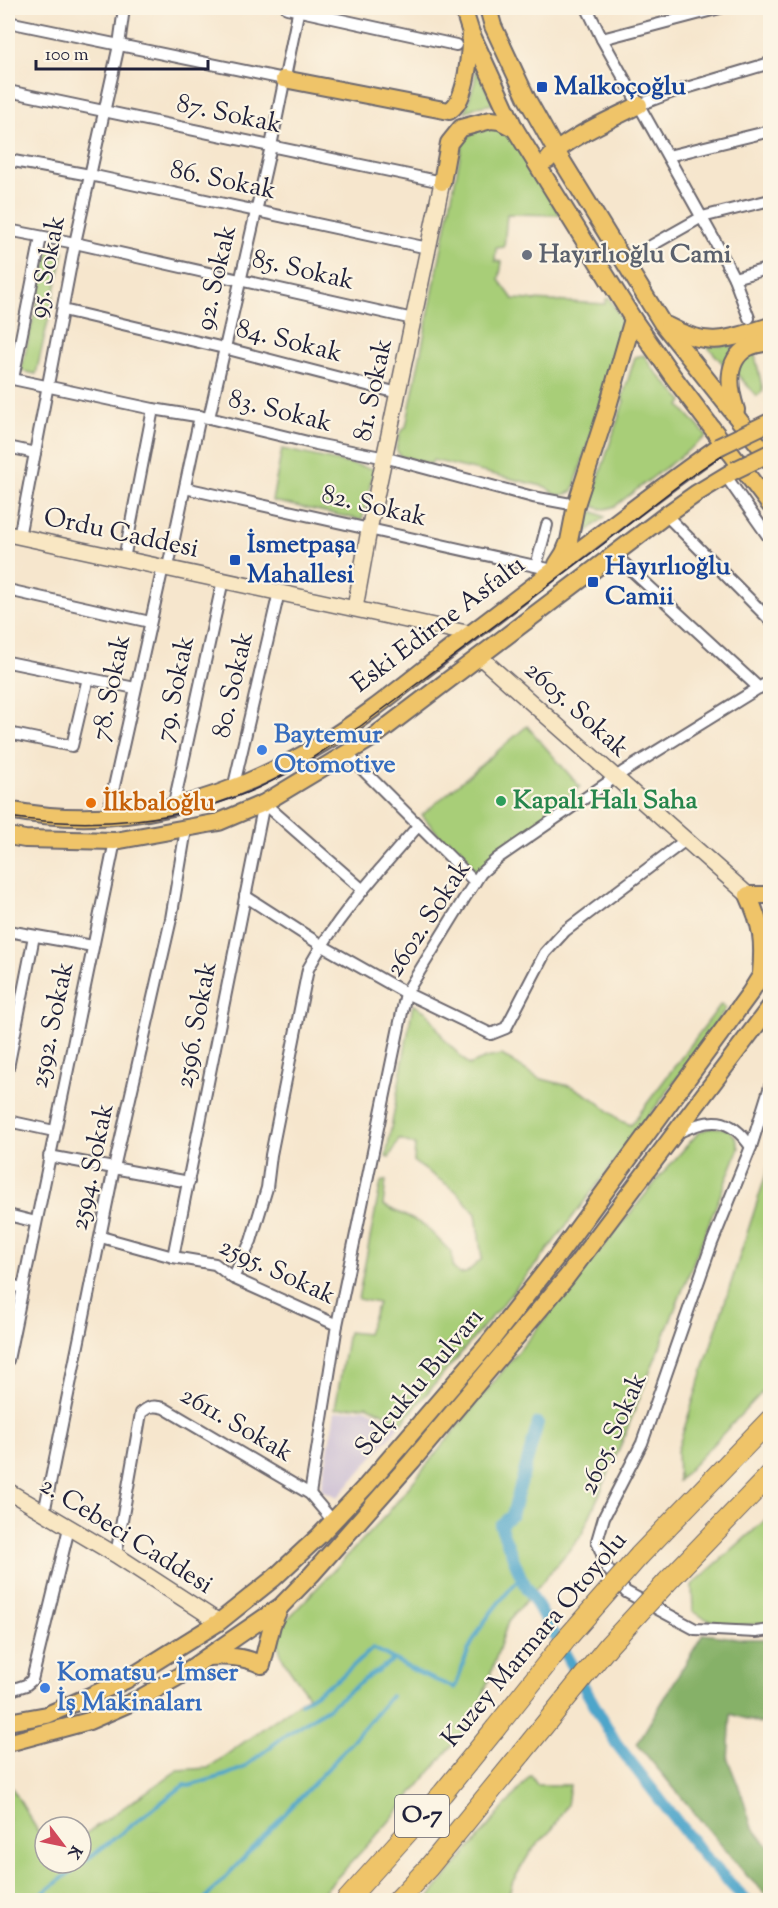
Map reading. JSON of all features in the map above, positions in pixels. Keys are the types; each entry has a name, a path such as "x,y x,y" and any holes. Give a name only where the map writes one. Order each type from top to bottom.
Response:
{"highway":[{"name":"Kuzey Marmara Otoyolu","path":"347,1900 443,1793 568,1637 639,1556 771,1420"},
{"name":"O-7","path":"398,1900 462,1827 609,1645 771,1475"}],"main road":[{"path":"464,8 471,33 515,129 544,176 633,319 672,375 771,505"},
{"path":"488,8 527,99 556,151 662,322 771,459"},
{"path":"284,79 449,111 459,102 464,84 471,33"},
{"path":"544,176 546,165 556,151 639,105"},
{"path":"442,182 449,143 461,128 490,120 515,129"},
{"path":"553,570 566,547 576,505 633,319"},
{"path":"662,322 685,335 705,340 727,339 771,326"},
{"path":"740,419 731,391 732,369 738,356 749,347 771,342"},
{"name":"Eski Edirne Asfaltı","path":"8,810 79,818 107,818 173,808 233,789 268,774 324,742 471,634 652,494 718,447 771,422"},
{"name":"Eski Edirne Asfaltı","path":"8,836 36,840 115,841 219,822 264,802 372,738 666,515 730,473 771,453"},
{"path":"761,975 762,936 757,914 748,895 771,896"},
{"name":"Selçuklu Bulvarı","path":"8,1722 47,1715 126,1680 219,1622 274,1578 333,1521 367,1485 489,1342 559,1254 771,961"},
{"name":"Selçuklu Bulvarı","path":"8,1743 89,1721 139,1699 207,1657 280,1606 312,1574 404,1469 566,1278 771,1007"},
{"path":"207,1657 236,1657 252,1660 262,1665 272,1625 280,1606"}],"street":[{"name":"95. Sokak","path":"13,535 35,453 75,243 119,45 124,8"},
{"path":"286,8 456,45"},
{"path":"587,8 734,278 749,318"},
{"path":"602,39 720,8"},
{"name":"92. Sokak","path":"165,567 224,348 271,146 298,9"},
{"path":"8,22 284,79"},
{"path":"639,105 673,92 771,63"},
{"name":"87. Sokak","path":"8,91 442,182"},
{"path":"668,156 771,131"},
{"name":"86. Sokak","path":"8,160 428,248"},
{"name":"81. Sokak","path":"355,608 369,530 442,182"},
{"path":"624,261 702,217 771,200"},
{"name":"85. Sokak","path":"8,230 413,319"},
{"path":"10,378 41,237"},
{"path":"734,278 771,268"},
{"name":"84. Sokak","path":"63,310 224,348 398,393"},
{"name":"83. Sokak","path":"10,378 153,409 205,417 576,505"},
{"path":"124,559 153,409"},
{"path":"8,447 35,453"},
{"path":"730,473 771,539"},
{"name":"82. Sokak","path":"185,488 553,570"},
{"path":"666,515 771,620"},
{"path":"536,566 547,525"},
{"name":"Ordu Caddesi","path":"13,535 471,634"},
{"path":"615,555 759,688"},
{"name":"78. Sokak","path":"107,818 150,622 165,567"},
{"name":"79. Sokak","path":"173,808 223,580"},
{"path":"8,590 150,622"},
{"name":"80. Sokak","path":"233,789 279,591"},
{"path":"8,595 150,622"},
{"name":"2605. Sokak","path":"480,657 748,895"},
{"path":"8,662 135,688"},
{"path":"8,733 72,746 88,678"},
{"name":"2602. Sokak","path":"337,1325 406,993 481,873 498,858 615,778 771,681"},
{"path":"347,754 476,882"},
{"path":"264,802 363,890"},
{"name":"2596. Sokak","path":"172,1257 264,802"},
{"path":"233,1278 251,1241 262,1209 308,969 321,945 363,890 418,826"},
{"name":"2594. Sokak","path":"44,1513 102,1237 114,1168 171,919 186,829"},
{"path":"245,896 321,945 406,993 491,1034 506,1028 545,953 565,931 687,839"},
{"name":"2592. Sokak","path":"8,1360 115,841"},
{"path":"8,931 93,946"},
{"path":"8,1068 34,936"},
{"name":"2605. Sokak","path":"771,1086 751,1147 712,1243 642,1443 604,1517 597,1541 607,1568 626,1592 695,1629 756,1632 771,1630"},
{"path":"8,1121 54,1131"},
{"path":"676,1133 696,1124 715,1121 731,1125 742,1133 751,1147"},
{"path":"49,1156 189,1182"},
{"path":"8,1215 36,1222"},
{"name":"2595. Sokak","path":"102,1237 172,1257 215,1264 233,1278 337,1325 310,1494"},
{"path":"8,1284 22,1288"},
{"name":"2611. Sokak","path":"116,1555 141,1413 147,1407 154,1405 164,1408 310,1494 333,1521"},
{"name":"2. Cebeci Caddesi","path":"8,1491 116,1555 219,1622"},
{"path":"8,1691 26,1685 32,1680 69,1528"}],"shaded area":[{"path":"365,1408 400,1425 338,1497 321,1490 335,1412"}],"green space":[{"path":"475,68 494,104 476,107 465,112 475,81"},
{"path":"486,127 504,131 512,136 560,215 507,214 504,247 496,248 495,261 502,262 499,280 513,299 605,304 606,299 609,298 620,316 624,331 573,491 565,494 559,495 546,487 433,460 431,464 400,456 396,449 400,433 406,427 462,146 471,134"},
{"path":"50,247 64,251 36,374 21,371"},
{"path":"734,345 725,366 707,346"},
{"path":"754,351 763,391 757,396 736,373 741,359"},
{"path":"644,355 652,368 683,401 680,406 707,436 615,506 606,509 598,508 592,505 591,501 624,401 622,399 635,357"},
{"path":"282,449 374,469 362,520 272,501"},
{"path":"588,509 605,517 583,535 581,532"},
{"path":"527,726 580,787 475,877 422,815"},
{"path":"413,1004 428,1013 444,1039 469,1065 502,1055 538,1078 573,1087 594,1099 621,1121 631,1125 721,1004 726,1008 688,1064 544,1255 402,1423 367,1405 335,1409 348,1332 367,1334 378,1303 358,1299 381,1182 386,1180 383,1205 424,1225 452,1253 453,1268 459,1274 466,1273 482,1259 476,1214 456,1191 414,1162 415,1145 399,1139 389,1158 386,1157"},
{"path":"712,1127 729,1129 736,1138 739,1148 620,1447 581,1536 508,1622 476,1717 387,1824 316,1900 8,1900 8,1781 33,1823 33,1875 93,1875 93,1829 178,1770 208,1768 308,1696 282,1656 278,1638 279,1628 387,1514 662,1174 699,1132"},
{"path":"770,1162 770,1384 678,1481 677,1451"},
{"path":"770,1516 770,1623 739,1626 721,1624 693,1611 692,1585"},
{"path":"703,1634 743,1639 770,1639 770,1723 758,1723 731,1714 728,1760 751,1825 770,1848 770,1898 748,1877 637,1744"},
{"path":"531,1775 537,1785 570,1785 567,1805 553,1828 531,1851 513,1881 507,1900 427,1900"}],"waterway":[{"path":"538,1423 512,1515 500,1525 521,1577 616,1743 703,1855 746,1900"},
{"path":"301,1703 341,1677 373,1648 421,1674 455,1688 468,1652 480,1628 521,1577"},
{"path":"34,1900 184,1785 189,1786 243,1768 287,1734 329,1707 393,1660"},
{"path":"204,1900 333,1763 391,1696"}],"tram line":[{"path":"8,817 72,822 136,820 199,809 260,787 312,758 362,725 703,467 770,430"}],"place":[{"name":"Malkoçoğlu","path":"542,87"},
{"name":"Hayırlıoğlu Cami","path":"527,255"},
{"name":"İsmetpaşa Mahallesi","path":"235,560"},
{"name":"Hayırlıoğlu Camii","path":"593,582"},
{"name":"Baytemur Otomotive","path":"262,750"},
{"name":"Kapalı Halı Saha","path":"501,801"},
{"name":"İlkbaloğlu","path":"91,803"},
{"name":"Komatsu - İmser İş Makinaları","path":"45,1688"}]}
